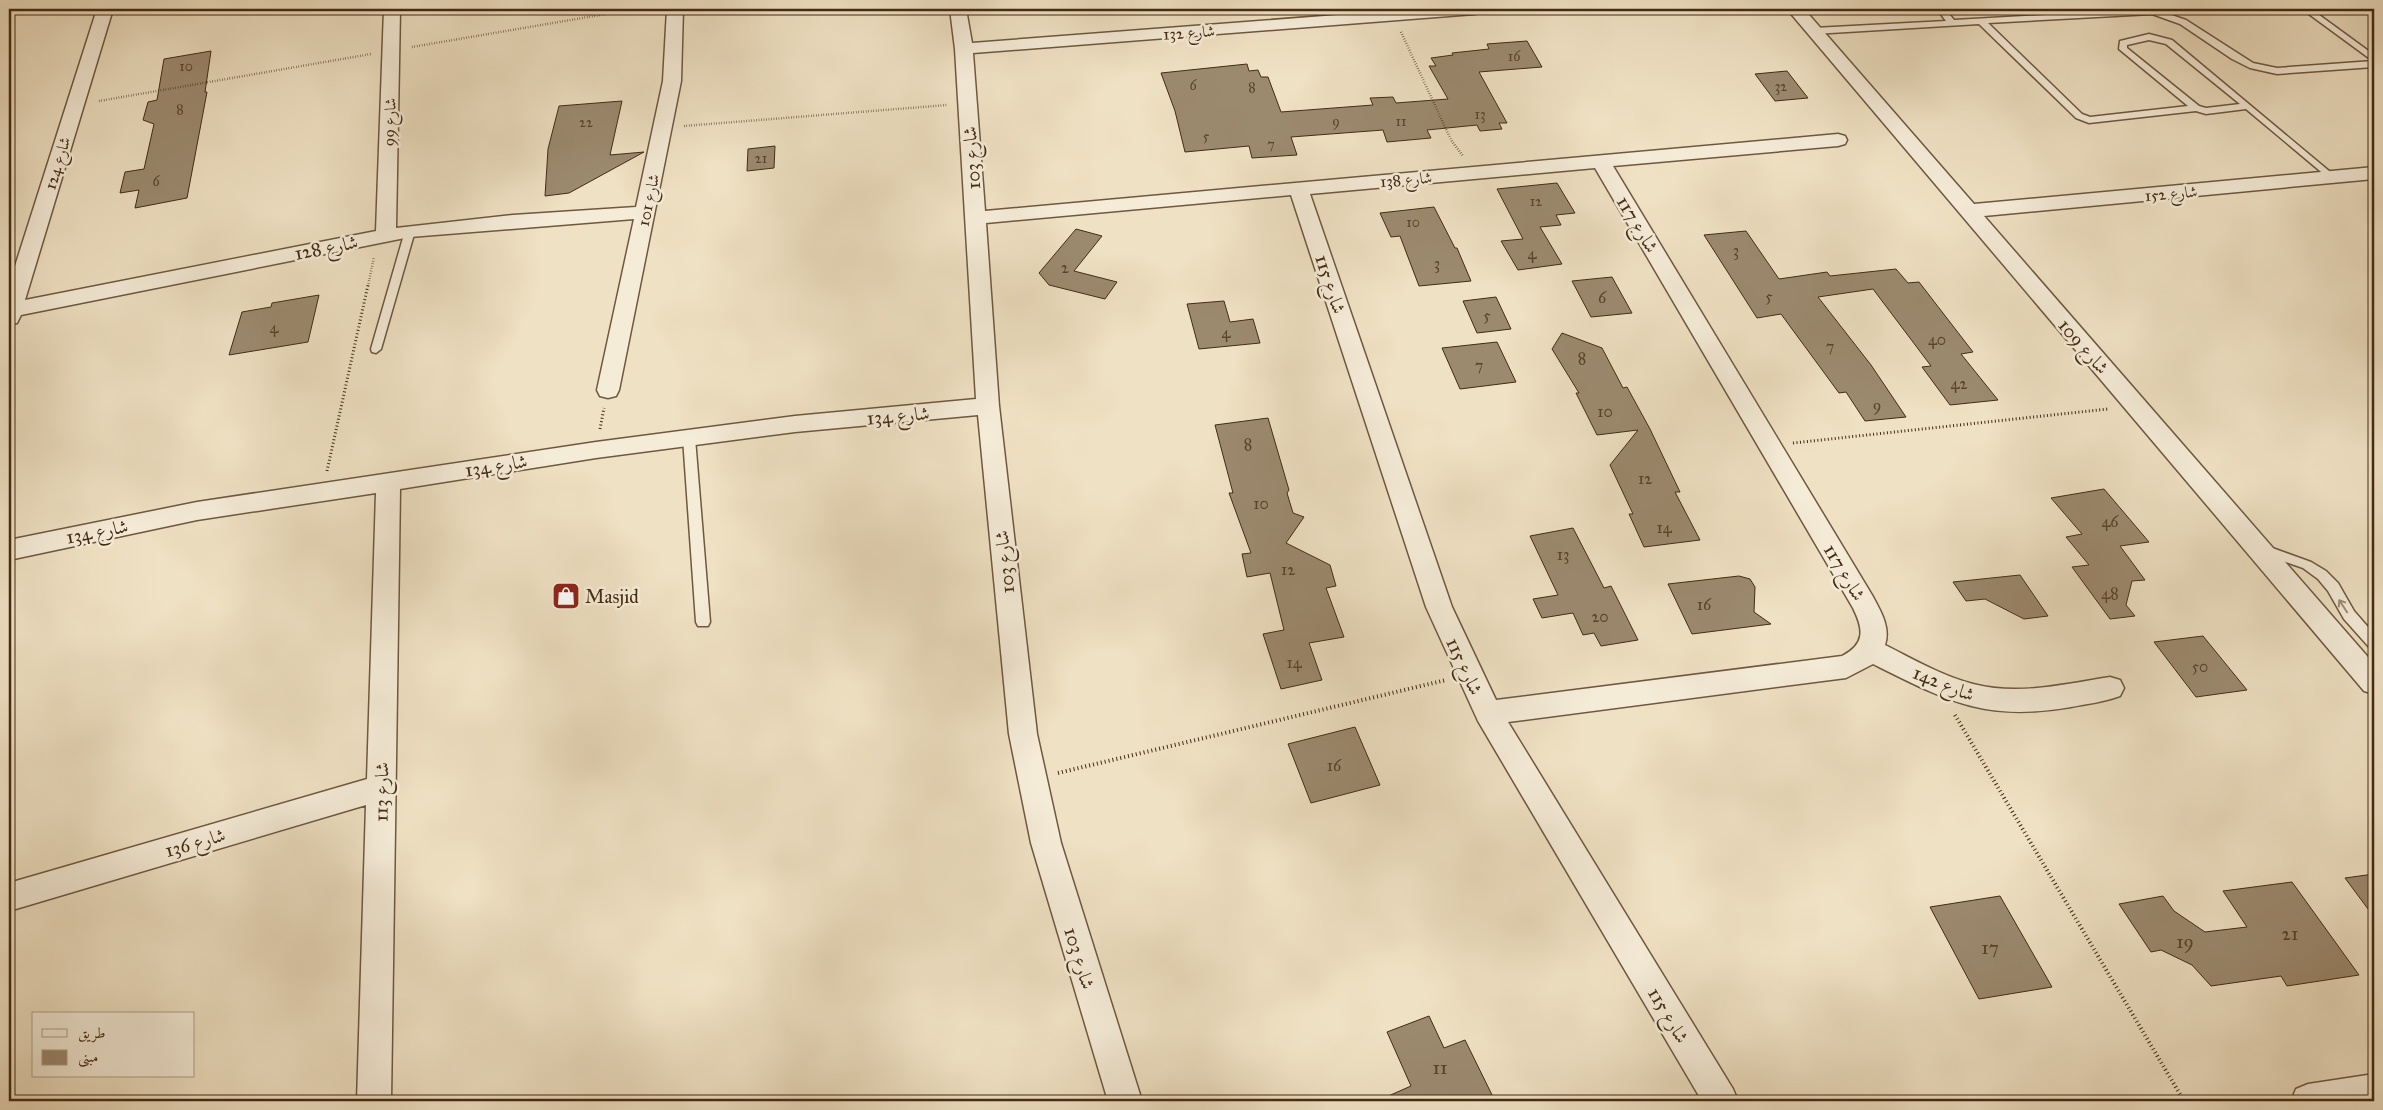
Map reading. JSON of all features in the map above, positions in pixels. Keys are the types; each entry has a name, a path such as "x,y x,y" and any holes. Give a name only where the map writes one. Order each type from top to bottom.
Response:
{"street":[{"name":"شارع 124","path":"9,315 105,9"},
{"name":"شارع 99","path":"382,236 392,50 392,9"},
{"name":"شارع 101","path":"608,390 672,81 675,9"},
{"name":"شارع 103","path":"958,9 964,49 988,406 1023,734 1046,843 1125,1101"},
{"path":"1238,9 1245,27"},
{"name":"شارع 132","path":"964,49 1475,9"},
{"name":"شارع 109","path":"1795,9 2374,683"},
{"name":"شارع 138","path":"975,218 1838,140"},
{"name":"شارع 117","path":"1601,162 1872,618 1875,635 1870,650"},
{"name":"شارع 152","path":"1968,211 2374,173"},
{"name":"شارع 115","path":"1299,189 1432,589 1468,674 1488,713 1721,1101"},
{"name":"شارع 128","path":"9,315 382,236 513,221 645,212"},
{"name":"شارع 134","path":"9,550 197,512 596,450 794,424 988,406"},
{"name":"شارع 113","path":"374,1101 388,482"},
{"path":"1488,713 1846,667 1860,660 1870,650"},
{"name":"شارع 142","path":"1870,650 1936,682 1976,697 2009,702 2110,688"},
{"name":"شارع 136","path":"9,897 381,788"},
{"path":"2308,1101 2374,1091"}],"lane":[{"path":"1941,9 1951,22"},
{"path":"2306,9 2374,59"},
{"path":"1814,31 2153,11 2183,22 2235,57 2277,72 2374,64"},
{"path":"1980,20 2079,116 2099,120 2196,108"},
{"path":"2247,106 2206,111 2196,108 2123,49 2123,43 2149,37 2169,42 2247,106 2332,178"},
{"path":"376,349 410,232"},
{"path":"689,438 703,622"},
{"path":"2258,548 2299,562 2322,575 2333,587 2350,615 2374,643"}],"path":[{"path":"75,105 635,9"},
{"path":"1394,15 1450,137 1462,154 1470,174"},
{"path":"663,128 968,104"},
{"path":"322,492 382,236"},
{"path":"596,450 608,390"},
{"path":"1770,445 2136,406"},
{"path":"1031,779 1468,674"},
{"path":"1936,682 2184,1101"}],"building":[{"path":"1527,41 1542,67 1479,72 1507,123 1499,123 1502,129 1480,131 1477,125 1427,130 1431,138 1387,142 1383,130 1291,137 1297,155 1252,158 1249,146 1185,152 1175,111 1161,73 1247,64 1249,71 1258,70 1261,77 1268,77 1281,112 1373,105 1370,98 1393,97 1396,103 1448,99 1429,66 1436,66 1431,58 1453,55 1452,53 1489,49 1487,44"},
{"path":"211,51 205,92 207,92 187,198 135,208 139,190 120,193 125,172 144,169 154,124 143,120 148,102 157,100 164,59"},
{"path":"1787,71 1808,98 1775,101 1755,74"},
{"path":"622,101 610,155 644,152 569,193 545,196 548,149 559,106"},
{"path":"775,146 774,168 747,171 748,149"},
{"path":"1557,183 1575,213 1556,215 1561,225 1540,227 1562,264 1518,270 1501,241 1523,239 1497,189"},
{"path":"1434,207 1455,248 1457,248 1471,281 1419,286 1400,236 1391,237 1380,213"},
{"path":"1076,229 1102,236 1074,271 1117,282 1105,299 1049,285 1039,273"},
{"path":"1746,231 1779,279 1827,272 1830,276 1896,269 1908,283 1919,282 1973,352 1961,354 1998,400 1950,405 1922,367 1931,366 1873,289 1818,297 1871,365 1906,417 1865,421 1846,392 1839,393 1781,314 1757,318 1704,235"},
{"path":"1612,277 1632,313 1591,317 1572,281"},
{"path":"319,295 308,342 229,355 242,312 271,307 272,303"},
{"path":"1496,297 1511,329 1477,333 1463,301"},
{"path":"1224,301 1230,322 1253,319 1260,343 1199,349 1187,304"},
{"path":"1562,333 1602,348 1623,388 1627,387 1650,429 1680,492 1675,492 1700,540 1644,547 1629,514 1633,514 1610,465 1638,430 1597,435 1576,393 1579,393 1552,349"},
{"path":"1497,342 1516,382 1460,389 1442,348"},
{"path":"1268,418 1289,490 1287,493 1293,513 1304,517 1286,543 1330,565 1336,586 1326,588 1344,637 1309,643 1322,680 1281,689 1263,634 1284,630 1270,573 1247,577 1242,554 1251,553 1229,493 1233,493 1215,425"},
{"path":"2104,489 2149,542 2120,546 2145,580 2132,581 2126,605 2135,616 2110,619 2072,567 2089,565 2066,537 2082,534 2051,498"},
{"path":"1573,528 1604,588 1611,586 1638,640 1601,646 1594,633 1583,635 1573,613 1542,618 1533,599 1558,595 1530,536"},
{"path":"2020,575 2048,616 2024,619 1985,599 1966,601 1953,582"},
{"path":"1739,576 1750,579 1755,587 1754,612 1771,624 1692,634 1668,584"},
{"path":"2203,636 2247,690 2196,697 2154,642"},
{"path":"1355,727 1380,785 1311,803 1288,744"},
{"path":"2374,874 2374,917 2345,878"},
{"path":"2292,882 2359,975 2287,986 2281,976 2211,986 2192,965 2161,950 2151,952 2119,904 2163,896 2174,911 2205,932 2247,927 2223,891"},
{"path":"2000,896 2052,987 1979,999 1930,907"},
{"path":"1429,1016 1444,1048 1465,1040 1495,1101 1377,1101 1411,1086 1387,1032"}],"place":[{"name":"Masjid","path":"566,596"}]}
